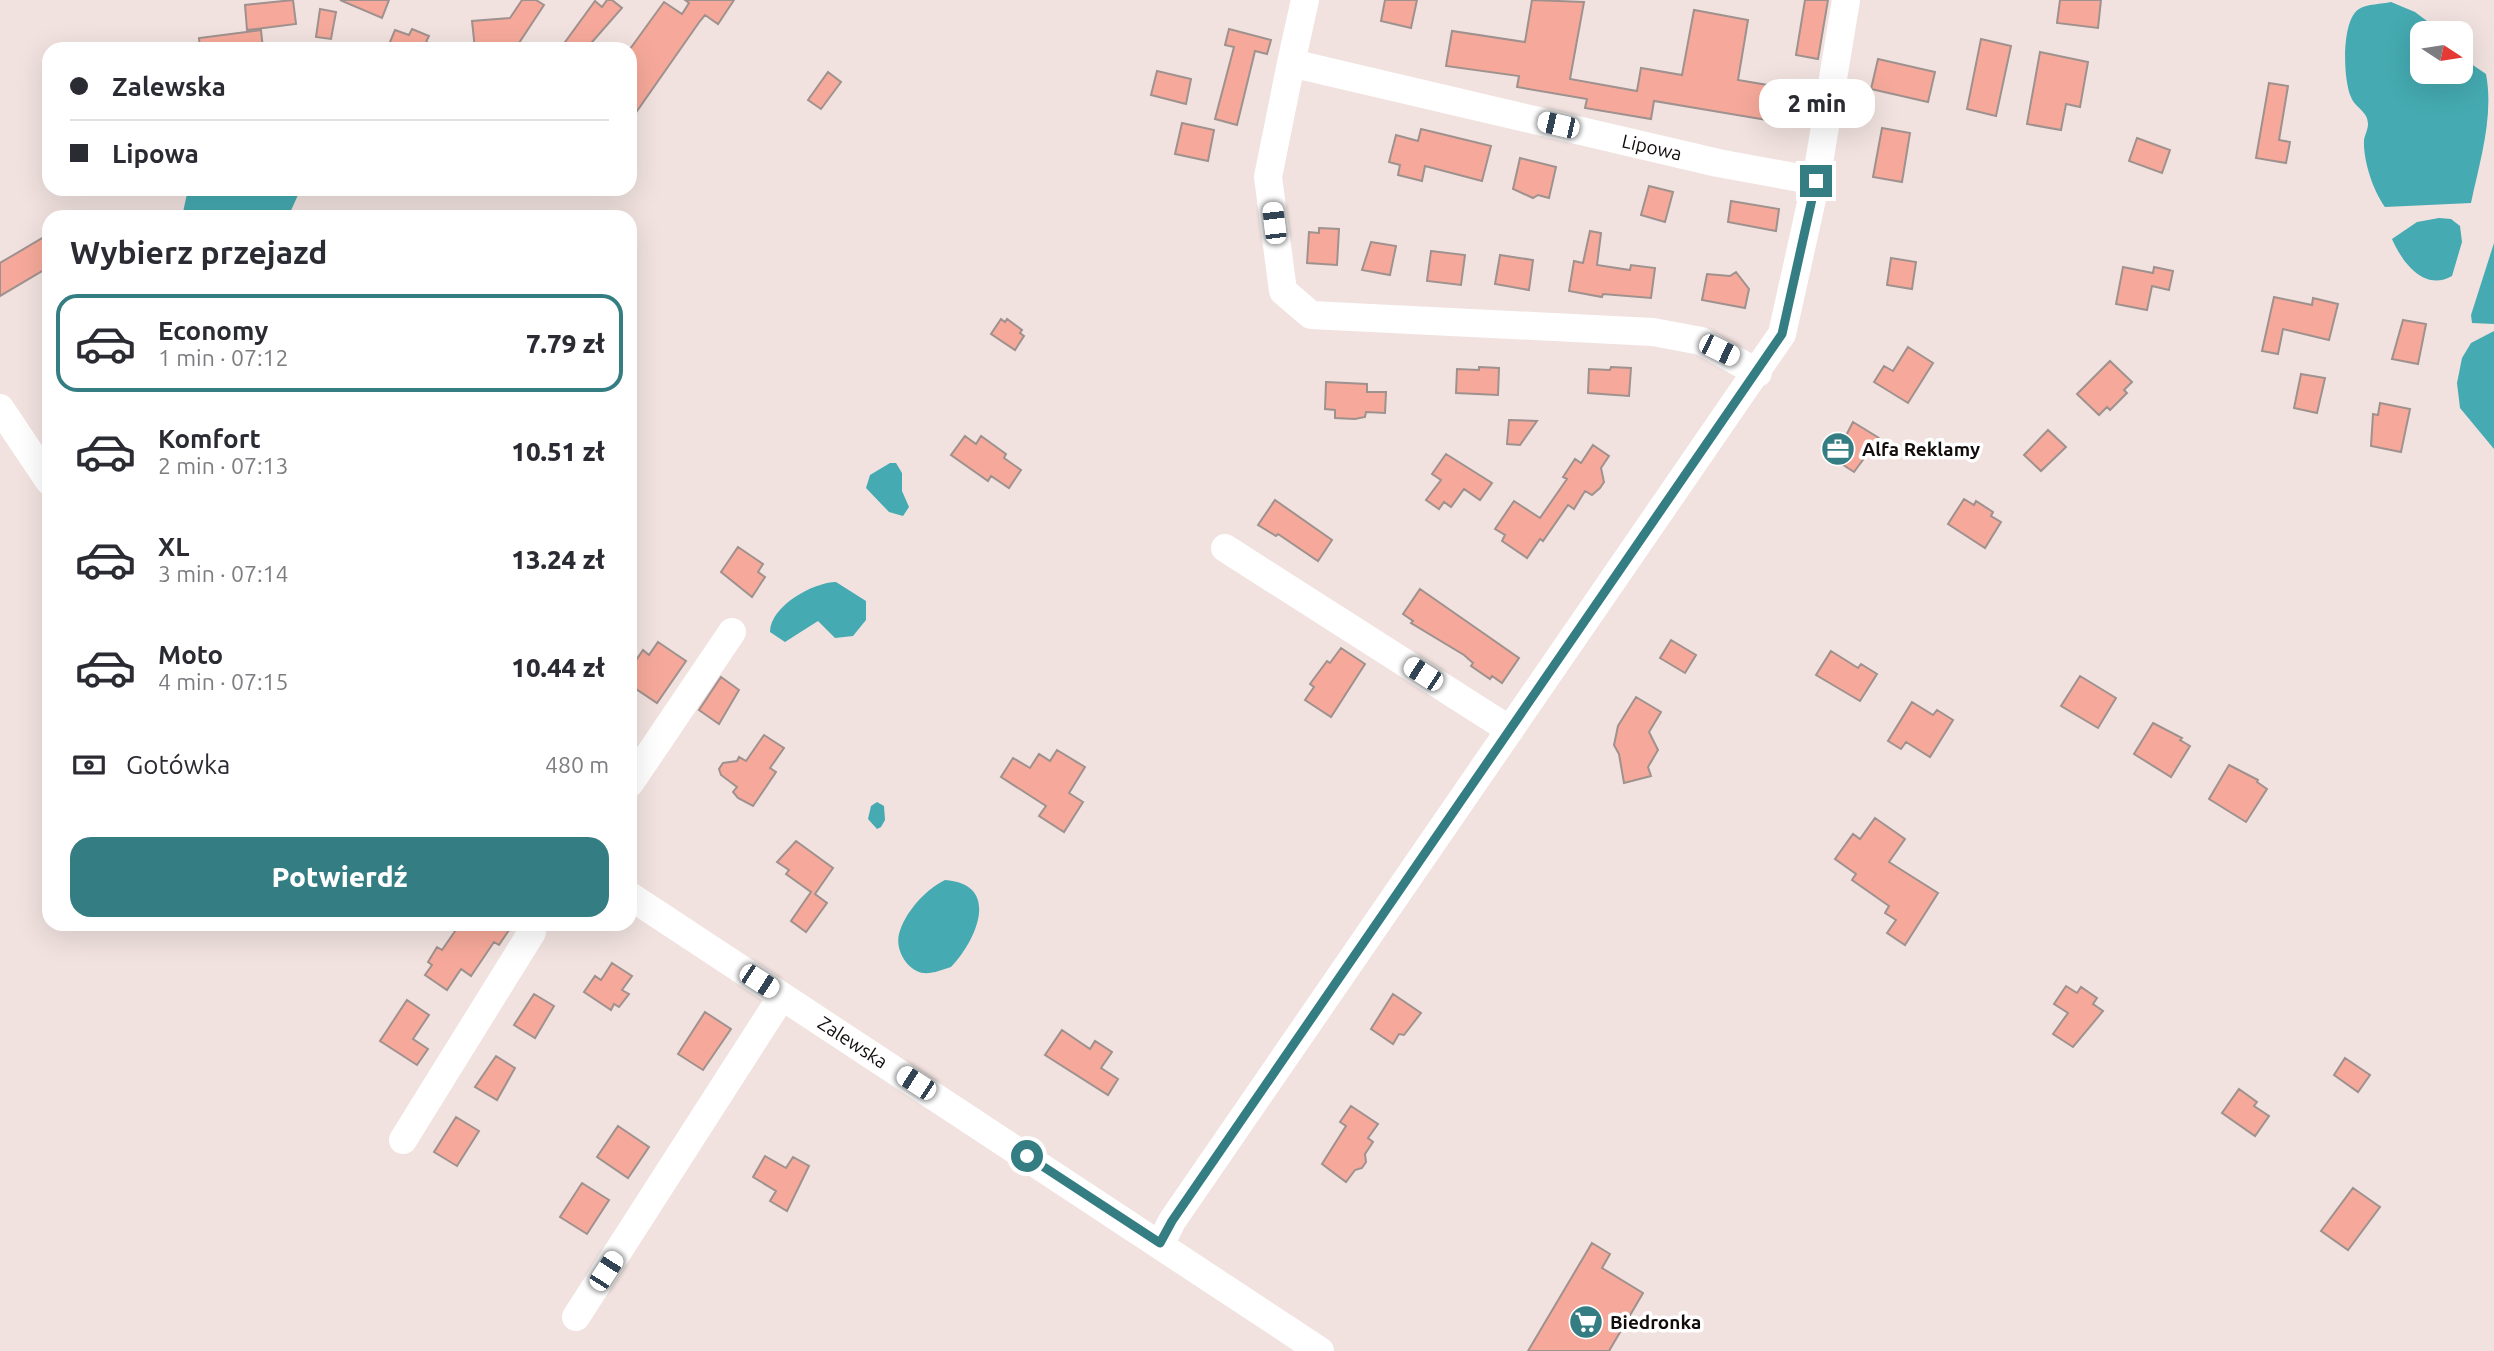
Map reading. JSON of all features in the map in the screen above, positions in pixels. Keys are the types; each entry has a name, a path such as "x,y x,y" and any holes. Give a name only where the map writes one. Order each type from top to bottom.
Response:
{"street":[{"path":"1305,0 1268,177 1283,291 1311,315 1653,332 1702,341 1758,373"},
{"path":"1160,1243 1172,1221 1758,373 1782,334 1816,181 1846,0"},
{"name":"Lipowa","path":"1291,63 1718,163 1816,181"},
{"path":"0,408 42,471"},
{"path":"1225,548 1510,730"},
{"path":"637,773 732,632"},
{"name":"Zalewska","path":"637,901 1320,1351"},
{"path":"403,1140 532,931"},
{"path":"576,1317 782,996"}],"water":[{"path":"2391,2 2415,12 2427,21 2410,21 2410,84 2473,84 2473,65 2486,74 2487,122 2471,203 2385,207 2381,200 2367,166 2364,140 2367,120 2348,89 2345,65 2346,37 2353,15 2359,9"},
{"path":"186,196 298,196 291,210 184,210"},
{"path":"2451,219 2460,226 2462,242 2452,276 2432,280 2415,272 2408,265 2392,239 2417,222"},
{"path":"2494,243 2494,324 2472,323 2471,315"},
{"path":"2494,331 2494,449 2460,408 2457,383 2462,358 2471,343"},
{"path":"890,463 896,463 902,473 902,491 909,507 903,516 889,512 866,488 870,475"},
{"path":"836,582 866,601 866,620 853,636 835,638 818,621 785,642 770,632 777,613 795,597 816,586"},
{"path":"877,802 884,806 885,820 877,829 868,819 871,806"},
{"path":"945,880 963,884 974,892 979,902 979,915 969,943 951,967 923,973 907,964 899,946 899,934 917,902"}],"building":[{"path":"293,0 296,24 247,30 245,5"},
{"path":"340,0 389,0 382,18"},
{"path":"522,0 536,0 544,5 520,42 474,42 472,21 510,18"},
{"path":"607,0 612,0 622,8 592,42 565,42 595,1 602,7"},
{"path":"685,0 734,0 718,24 705,15 637,111 635,42 664,2 682,14 689,3"},
{"path":"1385,0 1417,0 1411,28 1381,21"},
{"path":"1532,0 1584,2 1570,79 1637,91 1641,68 1682,75 1694,10 1748,20 1738,80 1797,90 1791,124 1654,101 1651,119 1585,108 1587,99 1517,87 1519,76 1446,66 1452,31 1525,42"},
{"path":"1805,0 1828,0 1818,59 1796,55"},
{"path":"2060,0 2101,0 2098,28 2057,23"},
{"path":"320,9 336,12 331,39 316,37"},
{"path":"412,29 429,36 426,42 390,42 395,30 409,35"},
{"path":"1229,29 1271,40 1267,54 1255,51 1237,125 1215,119 1234,47 1225,45"},
{"path":"261,30 262,42 199,42 199,38"},
{"path":"1981,39 2011,46 1996,116 1967,109"},
{"path":"2040,52 2088,62 2080,107 2066,104 2061,130 2027,124"},
{"path":"1878,59 1935,72 1928,102 1871,89"},
{"path":"1157,71 1191,79 1186,104 1151,95"},
{"path":"828,72 841,82 821,109 808,100"},
{"path":"2269,83 2288,86 2279,140 2290,142 2286,163 2256,158"},
{"path":"1182,123 1214,130 1208,161 1175,154"},
{"path":"1882,128 1910,133 1902,182 1873,177"},
{"path":"1421,129 1491,146 1482,181 1425,166 1422,181 1398,175 1400,165 1389,162 1396,135 1418,141"},
{"path":"2137,138 2170,150 2162,173 2129,161"},
{"path":"1520,158 1556,167 1549,198 1538,195 1533,198 1513,189"},
{"path":"1649,186 1673,192 1665,222 1641,215"},
{"path":"1731,201 1779,209 1776,231 1728,222"},
{"path":"1319,228 1339,229 1337,265 1307,263 1309,232 1319,233"},
{"path":"1590,231 1601,233 1597,265 1630,270 1631,265 1655,268 1651,298 1603,294 1602,297 1569,291 1574,261 1583,263"},
{"path":"42,238 42,271 0,296 0,263"},
{"path":"1371,242 1396,246 1390,275 1362,270"},
{"path":"1431,251 1465,255 1461,285 1427,281"},
{"path":"1500,255 1533,260 1529,290 1495,284"},
{"path":"1891,258 1916,262 1912,289 1887,285"},
{"path":"2123,267 2153,273 2154,267 2173,271 2169,290 2152,286 2147,310 2116,304"},
{"path":"1736,272 1749,289 1745,308 1702,300 1707,274 1730,276"},
{"path":"2274,297 2312,305 2313,298 2338,304 2329,340 2283,329 2278,354 2262,351"},
{"path":"1001,319 1005,322 1007,319 1022,330 1020,333 1024,336 1015,350 991,334"},
{"path":"2403,320 2426,324 2418,364 2392,359"},
{"path":"1908,347 1933,363 1908,403 1874,382 1884,366 1893,371"},
{"path":"2110,361 2132,382 2124,390 2127,393 2110,410 2107,407 2099,415 2077,394"},
{"path":"1479,367 1499,368 1498,395 1456,393 1457,369 1479,370"},
{"path":"1611,367 1631,368 1629,396 1588,393 1589,369 1610,370"},
{"path":"2301,374 2325,378 2317,413 2294,408"},
{"path":"1326,382 1367,384 1367,392 1386,392 1385,413 1366,412 1365,417 1355,419 1335,418 1335,410 1325,409"},
{"path":"2380,403 2410,409 2401,452 2371,446 2373,414 2378,415"},
{"path":"1509,420 1537,421 1520,445 1507,444"},
{"path":"1853,422 1879,438 1854,472 1834,459"},
{"path":"2048,430 2066,447 2041,471 2024,455"},
{"path":"965,436 976,444 981,436 1006,454 1004,458 1021,470 1009,488 991,476 988,481 951,455"},
{"path":"1593,445 1609,456 1601,468 1604,482 1600,488 1592,495 1585,491 1574,509 1568,505 1543,541 1540,539 1527,558 1502,541 1505,535 1495,529 1514,501 1540,518 1567,479 1563,477 1575,459 1581,463"},
{"path":"1446,454 1492,483 1480,500 1464,489 1451,507 1444,502 1439,509 1426,500 1441,480 1432,474"},
{"path":"1964,499 1974,505 1976,501 1993,512 1991,516 2001,522 1985,548 1948,524"},
{"path":"1275,500 1332,540 1318,561 1278,534 1276,536 1258,525"},
{"path":"738,547 763,564 758,572 765,577 752,597 721,572"},
{"path":"1420,589 1519,658 1502,683 1492,676 1490,679 1471,666 1473,663 1464,655 1411,623 1413,621 1403,614"},
{"path":"1671,640 1696,655 1685,673 1660,658"},
{"path":"658,642 686,661 657,703 637,690 637,659 643,650 649,655"},
{"path":"1341,648 1365,664 1331,717 1305,700 1314,687 1310,684 1327,661 1330,663"},
{"path":"1831,651 1858,668 1861,664 1877,674 1860,701 1816,675"},
{"path":"2080,676 2116,698 2098,728 2061,706"},
{"path":"721,677 739,690 719,724 699,710"},
{"path":"1636,697 1661,712 1649,732 1658,750 1648,767 1651,776 1624,783 1619,754 1614,745 1618,726"},
{"path":"1912,702 1933,715 1937,710 1953,720 1930,757 1906,742 1901,749 1888,741"},
{"path":"2153,723 2182,738 2180,740 2190,746 2171,777 2134,754"},
{"path":"764,735 784,748 770,768 776,772 753,806 738,798 733,792 737,787 721,775 719,769 723,763 737,761 739,757 746,761"},
{"path":"1057,750 1085,767 1069,793 1083,802 1064,832 1039,816 1046,806 1001,777 1013,758 1030,768 1039,754 1050,761"},
{"path":"2229,765 2258,780 2257,782 2267,789 2246,822 2209,799"},
{"path":"1875,818 1905,839 1889,862 1938,893 1905,945 1887,933 1896,920 1885,913 1889,906 1852,880 1856,874 1835,859 1853,834 1860,839"},
{"path":"796,841 833,868 815,894 827,903 806,932 791,921 811,892 786,874 789,870 777,862"},
{"path":"455,931 508,931 499,945 494,942 471,976 461,969 447,990 425,975 432,965 428,962 437,947 442,950"},
{"path":"612,963 632,976 622,990 629,994 619,1007 614,1004 611,1010 584,992 595,976 601,980"},
{"path":"2066,986 2077,993 2081,987 2097,998 2093,1004 2103,1011 2073,1047 2053,1034 2068,1013 2054,1004"},
{"path":"534,994 554,1006 535,1038 514,1025"},
{"path":"1393,994 1421,1013 1404,1035 1399,1034 1393,1044 1371,1029"},
{"path":"407,1000 429,1015 413,1039 428,1049 417,1065 380,1041"},
{"path":"705,1012 731,1029 703,1070 678,1054"},
{"path":"1062,1030 1090,1049 1095,1041 1112,1052 1101,1068 1118,1079 1108,1095 1045,1055"},
{"path":"496,1056 515,1068 497,1100 475,1087"},
{"path":"2345,1058 2370,1075 2358,1092 2334,1075"},
{"path":"2239,1089 2257,1102 2254,1106 2269,1116 2255,1136 2222,1113"},
{"path":"1351,1106 1378,1124 1368,1138 1373,1142 1365,1154 1366,1162 1362,1168 1355,1170 1346,1182 1322,1164 1346,1126 1340,1122"},
{"path":"456,1117 479,1131 457,1166 434,1152"},
{"path":"618,1126 649,1147 628,1178 597,1157"},
{"path":"765,1156 786,1168 793,1157 809,1166 787,1211 770,1201 776,1191 753,1177"},
{"path":"582,1183 609,1200 587,1234 560,1217"},
{"path":"2353,1188 2380,1207 2348,1250 2321,1231"},
{"name":"Biedronka","path":"1592,1243 1610,1254 1602,1268 1643,1293 1609,1351 1528,1351"}],"place":[{"name":"Alfa Reklamy","path":"1838,449"},
{"name":"Biedronka","path":"1586,1322"}],"route":[{"path":"1027,1156 1160,1243 1172,1221 1758,373 1782,334 1816,181"}]}
